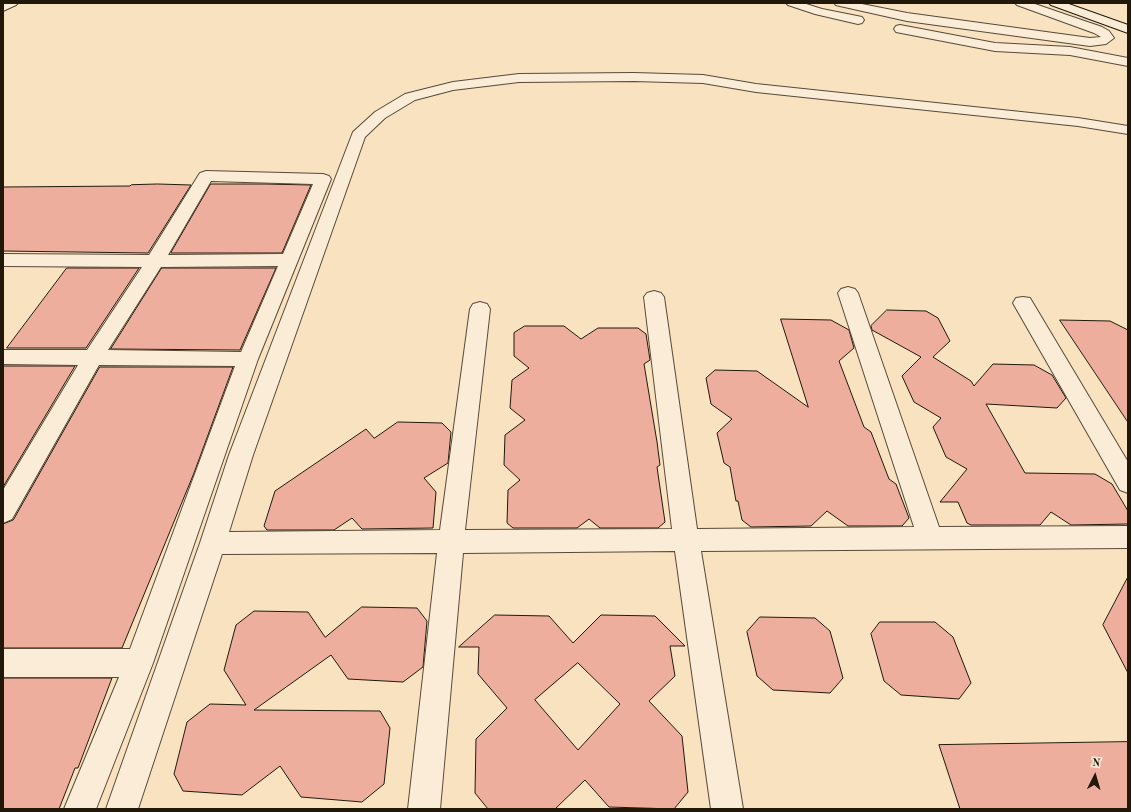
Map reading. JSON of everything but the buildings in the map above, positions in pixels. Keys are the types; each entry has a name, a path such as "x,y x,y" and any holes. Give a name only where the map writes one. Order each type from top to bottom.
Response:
{"street":[{"path":"3,8 12,3"},
{"path":"792,3 819,12 870,23"},
{"path":"840,3 906,16 1090,42 1105,41 1108,38 1105,34 1098,30 1021,3"},
{"path":"1055,3 1128,29"},
{"path":"891,27 949,39 995,46 1070,51 1128,62"},
{"path":"122,809 213,543 241,455 358,135 380,115 410,96 453,86 519,78 634,77 703,79 756,88 1070,121 1128,130"},
{"path":"3,512 93,357 155,261 206,176 323,179 248,359 139,663 80,809"},
{"path":"3,260 288,260"},
{"path":"848,293 930,538"},
{"path":"654,297 686,540 728,809"},
{"path":"1023,302 1128,483"},
{"path":"424,809 451,541 480,309"},
{"path":"3,357 248,359"},
{"path":"213,543 1128,537"},
{"path":"3,663 139,663"}]}
